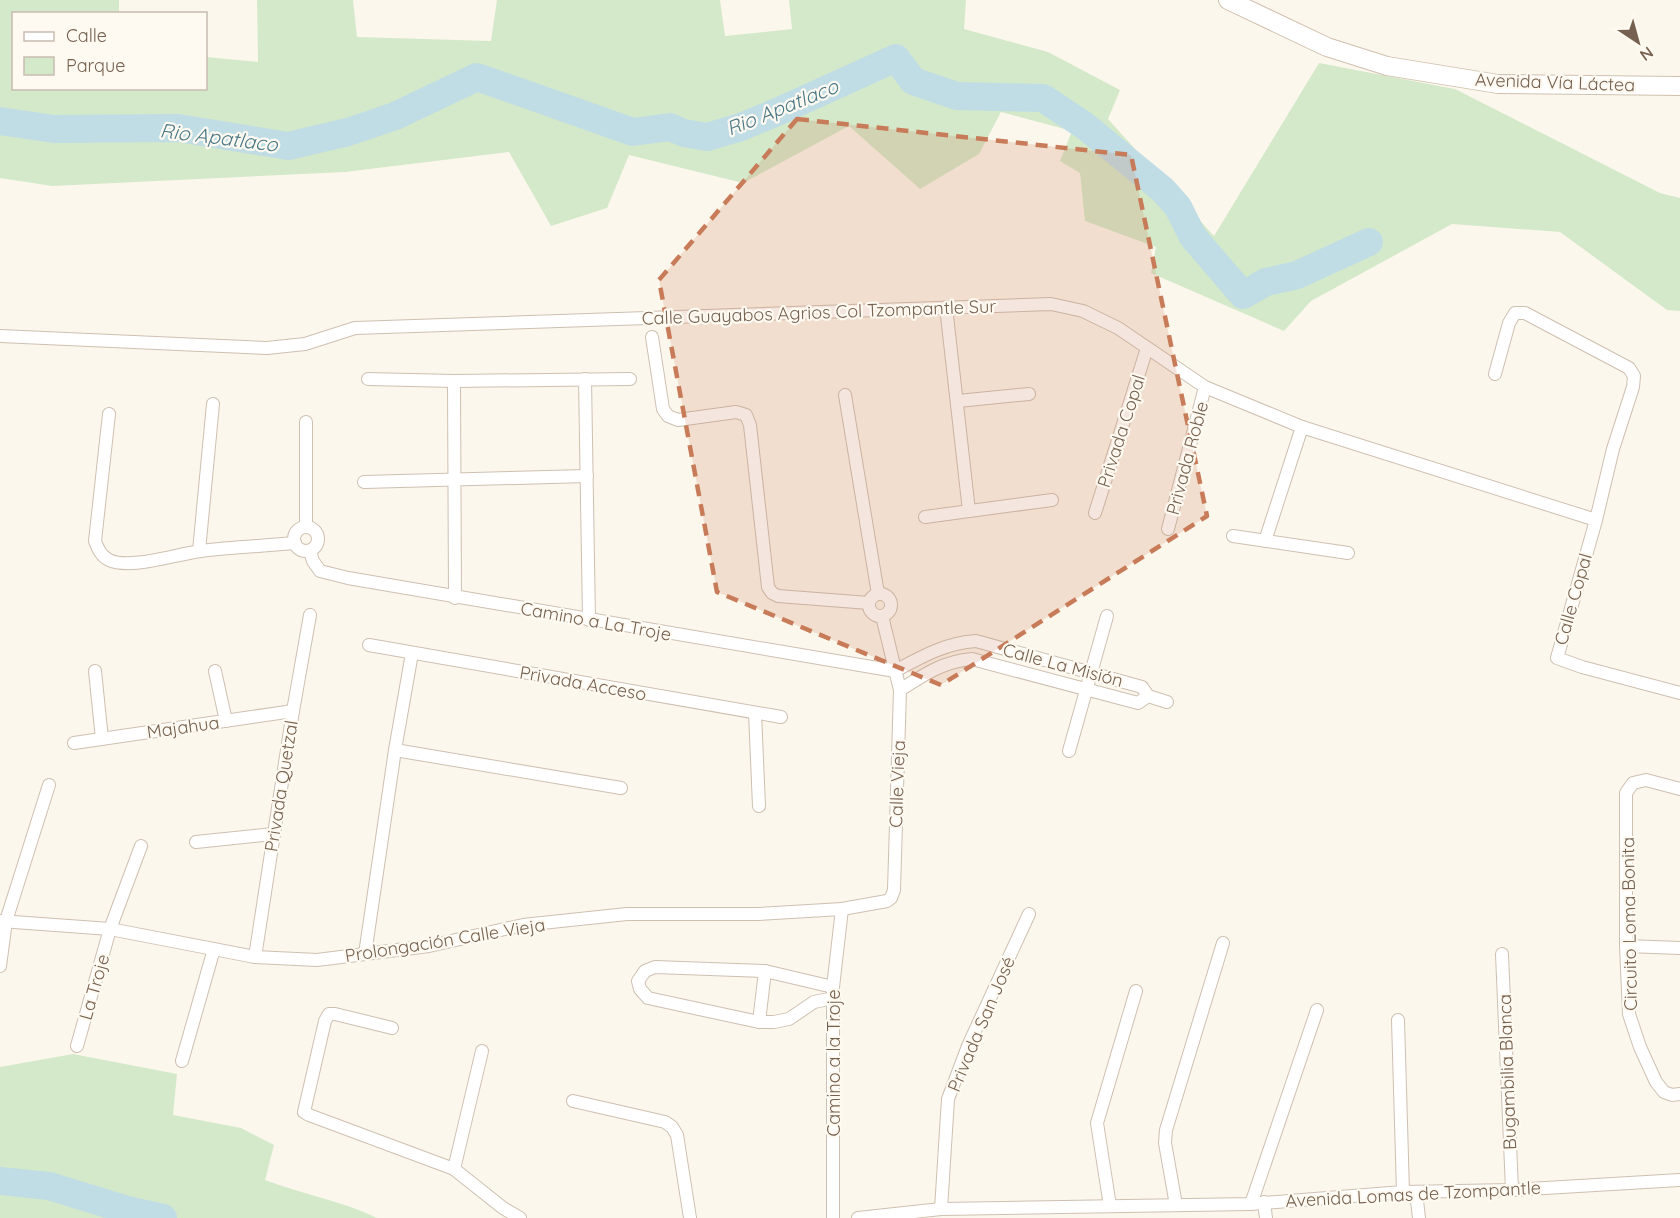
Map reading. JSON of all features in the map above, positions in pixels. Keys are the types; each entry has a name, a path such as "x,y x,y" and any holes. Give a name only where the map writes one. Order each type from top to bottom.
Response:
{"street":[{"name":"Avenida Vía Láctea","path":"1228,0 1327,48 1387,66 1498,84 1680,86"},
{"name":"Calle Guayabos Agrios Col Tzompantle Sur","path":"0,336 267,348 304,344 355,328 1051,304 1083,311 1118,328 1205,387 1302,426 1596,520"},
{"path":"946,307 969,511"},
{"path":"1495,374 1509,323 1515,313 1525,314 1629,368 1634,376 1633,387 1613,449 1596,520"},
{"path":"652,337 663,408 668,416 678,420 736,412 746,415 750,425 768,587 772,593 778,596 873,599 885,595 890,599 891,606 882,616 875,615 870,610 873,599 846,395"},
{"name":"Privada Copal","path":"1095,513 1147,348"},
{"path":"368,379 454,381 630,379"},
{"path":"585,380 589,620"},
{"path":"454,381 455,598"},
{"name":"Privada Roble","path":"1168,529 1205,387"},
{"path":"958,401 1029,394"},
{"path":"199,551 213,404"},
{"path":"109,414 95,542 100,553 108,560 122,563 199,551 295,543"},
{"path":"306,422 306,526"},
{"path":"1265,541 1302,426"},
{"path":"364,482 587,476"},
{"path":"925,517 1052,500"},
{"name":"Calle Copal","path":"1596,520 1557,658 1582,667 1680,693"},
{"path":"306,526 313,528 318,535 318,542 310,551 299,549 295,543 294,535 306,526"},
{"path":"1233,536 1348,553"},
{"name":"Camino a La Troje","path":"310,551 320,571 455,598 895,671"},
{"name":"Privada Quetzal","path":"255,957 310,615"},
{"name":"Calle Vieja","path":"882,616 900,690 894,891 891,898"},
{"path":"1069,751 1107,616"},
{"name":"Calle La Misión","path":"895,671 938,648 976,641 1142,687 1148,696 1138,703 972,659 954,660 931,670 900,690"},
{"path":"952,644 954,660"},
{"name":"Privada Acceso","path":"369,645 781,717"},
{"path":"365,954 395,750 412,653"},
{"path":"95,670 102,739"},
{"path":"215,671 226,721"},
{"path":"1148,696 1167,702"},
{"name":"Majahua","path":"74,743 293,711"},
{"path":"755,713 759,806"},
{"path":"395,750 621,788"},
{"name":"Circuito Loma Bonita","path":"1680,789 1646,780 1633,783 1626,793 1626,946 1629,1014 1640,1047 1656,1082 1664,1092 1672,1095 1680,1094"},
{"path":"0,966 3,921 49,785"},
{"path":"196,842 273,834"},
{"name":"La Troje","path":"77,1046 110,929 141,846"},
{"name":"Prolongación Calle Vieja","path":"3,921 110,929 255,957 317,960 429,946 523,926 627,914 758,914 842,909 891,898"},
{"name":"Camino a la Troje","path":"833,1218 833,992 842,909"},
{"name":"Privada San José","path":"941,1209 948,1099 968,1046 1029,914"},
{"path":"1176,1205 1165,1143 1166,1130 1223,943"},
{"path":"1626,946 1680,948"},
{"path":"182,1061 214,949"},
{"name":"Bugambilia Blanca","path":"1502,954 1512,1190"},
{"path":"655,967 765,970 833,992 789,1019 759,1022 648,998 640,989 638,981 645,971 655,967"},
{"path":"759,1022 765,970"},
{"path":"1110,1206 1097,1123 1136,991"},
{"path":"1251,1204 1317,1010"},
{"path":"392,1028 329,1014 325,1021 304,1112 453,1169 503,1208 520,1218"},
{"path":"1398,1020 1410,1192 1419,1218"},
{"path":"453,1169 482,1051"},
{"path":"573,1101 665,1122 672,1127 677,1135 690,1218"},
{"name":"Avenida Lomas de Tzompantle","path":"858,1218 941,1209 1251,1204 1410,1192 1512,1190 1680,1180"},
{"path":"1264,1202 1266,1218"}],"highlighted area":[{"path":"797,119 1131,155 1207,516 941,685 717,592 659,280"}],"green space":[{"path":"0,0 119,0 119,12 12,12 12,90 207,90 207,57 258,62 257,0 353,0 357,37 491,41 497,0 720,0 725,36 792,29 789,0 966,0 964,29 1048,52 1120,90 1108,119 1214,236 1319,63 1455,89 1660,193 1680,198 1680,311 1667,310 1560,232 1452,224 1311,301 1284,331 1151,273 1156,247 1085,221 1080,173 1060,161 1072,131 1001,112 979,154 920,189 849,126 743,183 629,155 607,208 551,226 509,152 345,172 52,186 0,178"},
{"path":"73,1054 177,1074 173,1115 241,1128 274,1145 265,1180 377,1218 0,1218 0,1067"}],"waterway":[{"name":"Rio Apatlaco","path":"0,121 54,129 178,128 288,146 348,132 395,116 477,77 633,132 670,127 684,133 707,137 741,127 777,112 896,58 913,81 957,96 1043,98 1085,126 1163,190 1178,207 1193,237 1243,295 1266,282 1297,275 1369,242"},
{"path":"0,1181 49,1186 127,1210 163,1218"}]}
